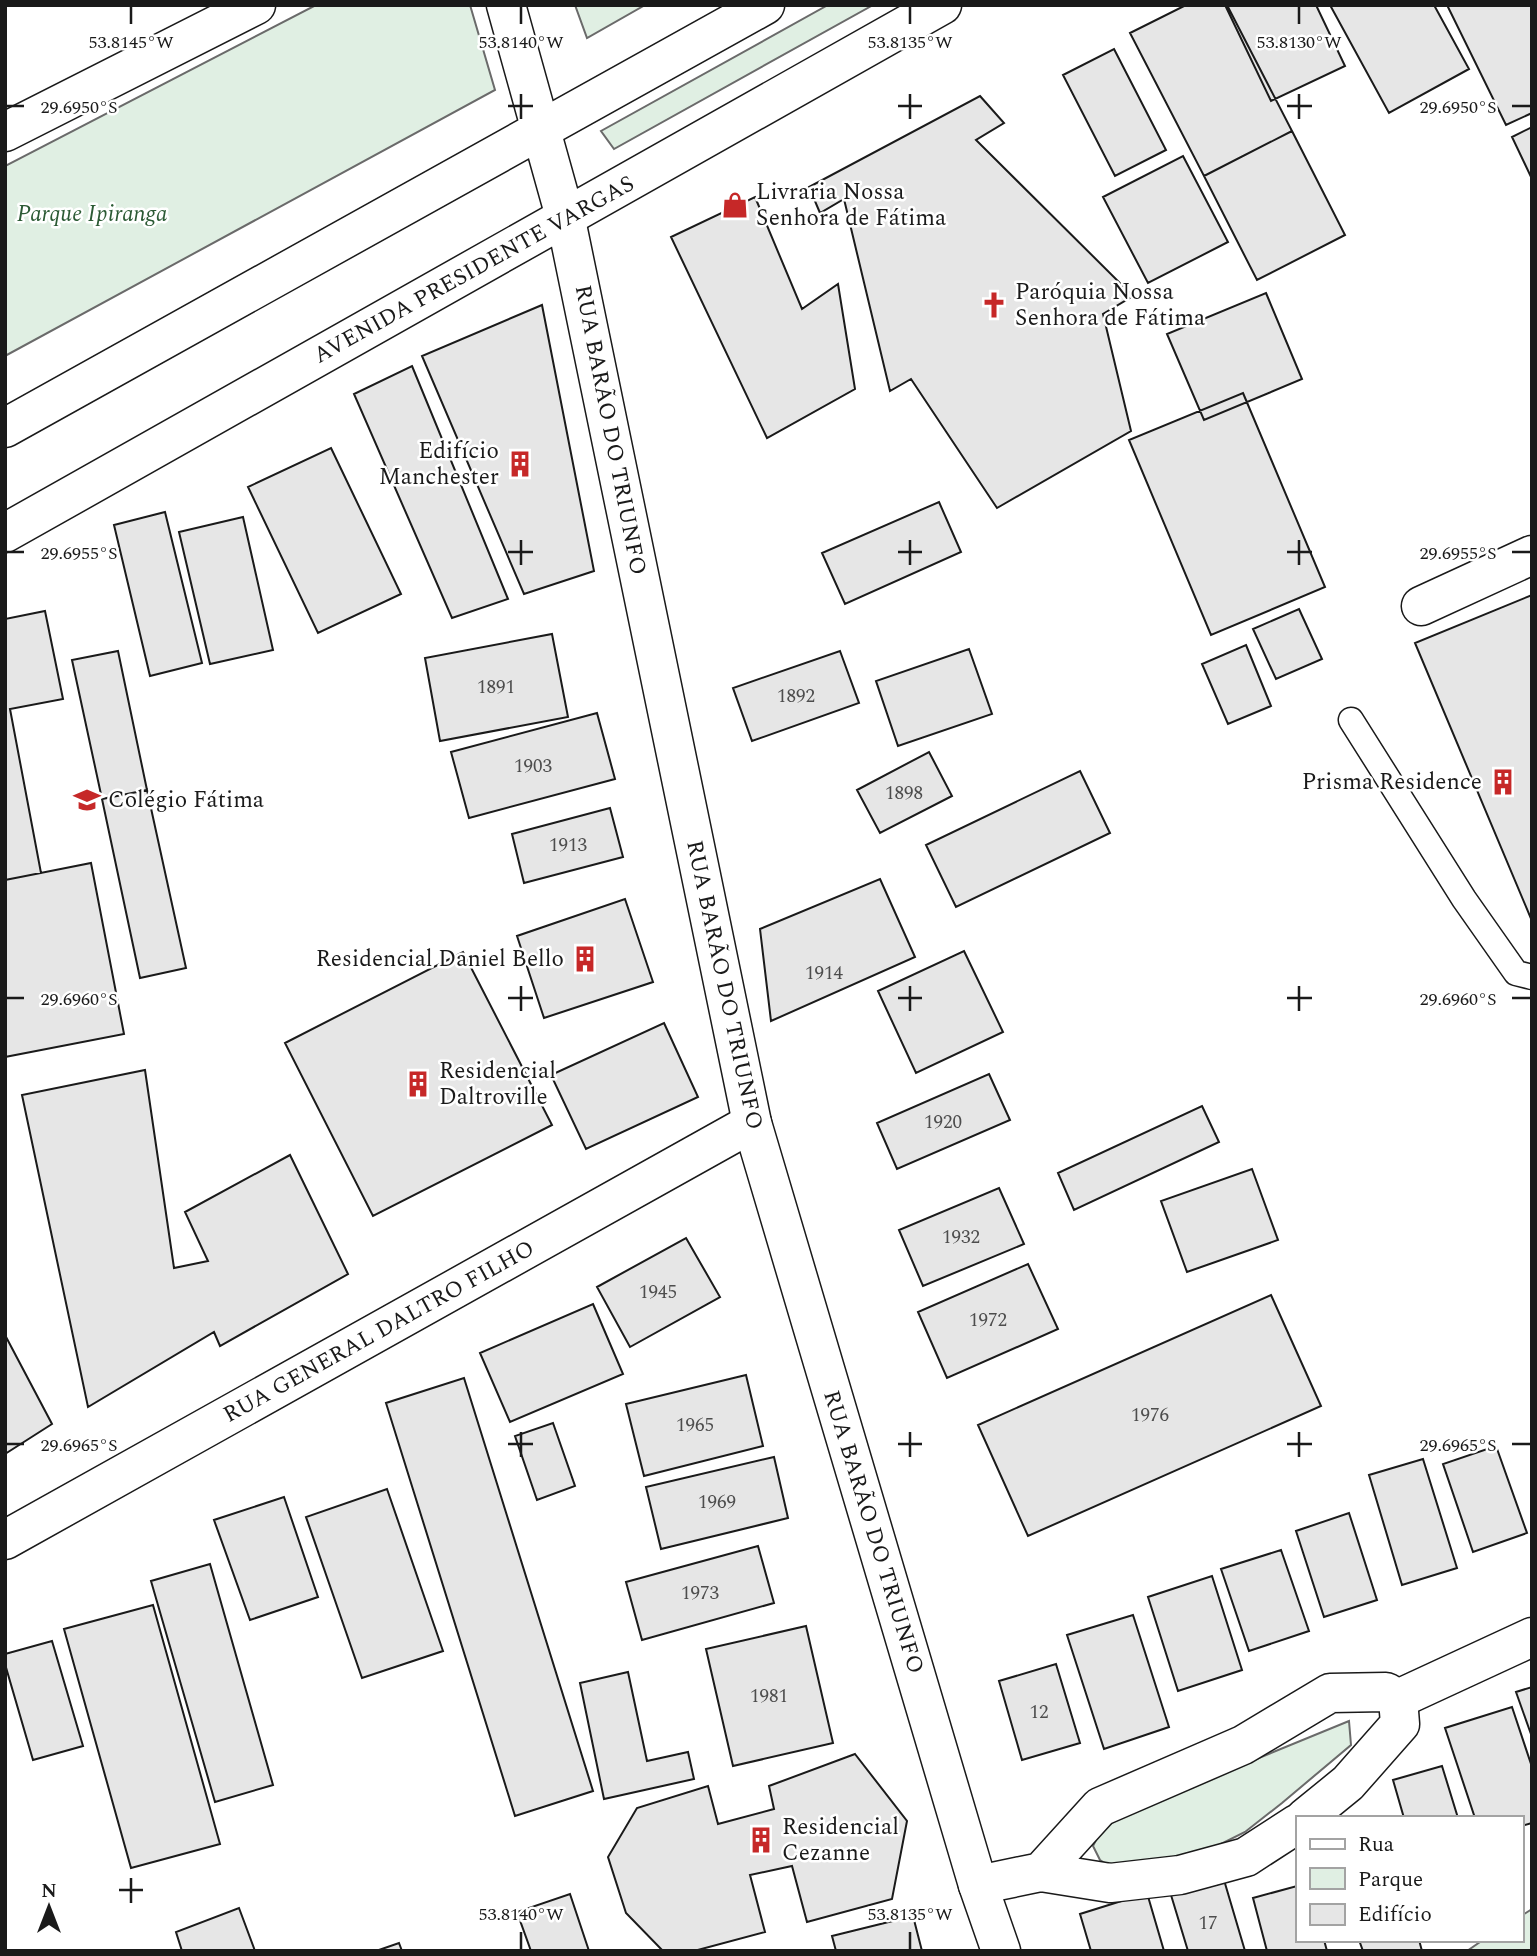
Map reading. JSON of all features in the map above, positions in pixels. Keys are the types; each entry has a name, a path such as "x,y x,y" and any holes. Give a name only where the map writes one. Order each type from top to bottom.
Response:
{"street":[{"path":"5,132 257,5"},
{"name":"RUA BARÃO DO TRIUNFO","path":"506,5 566,220 752,1123 978,1885 1001,1951"},
{"path":"5,428 765,5"},
{"name":"AVENIDA PRESIDENTE VARGAS","path":"5,533 566,220 942,5"},
{"path":"1421,606 1532,555"},
{"name":"RUA GENERAL DALTRO FILHO","path":"5,1540 752,1123"},
{"path":"1398,1699 1532,1637"},
{"path":"1041,1872 1100,1807 1243,1745 1330,1693 1386,1692 1398,1699"},
{"path":"1307,1816 1348,1783 1400,1724 1398,1699"},
{"path":"978,1885 1041,1872 1110,1883 1180,1875 1246,1857 1296,1825"}],"lane":[{"path":"1351,720 1493,942 1516,974 1532,977"}],"green space":[{"name":"Parque Ipiranga","path":"316,5 470,5 495,90 5,356 5,166"},
{"path":"575,5 645,5 587,38"},
{"path":"828,5 873,5 614,149 601,131"},
{"path":"1349,1721 1351,1745 1245,1832 1207,1851 1113,1868 1100,1860 1093,1846 1101,1830 1132,1810"},
{"path":"1532,1909 1532,1951 1467,1951 1480,1942 1523,1942 1523,1915"}],"building":[{"path":"1186,5 1227,5 1292,131 1204,176 1130,33"},
{"path":"1225,5 1316,5 1345,66 1271,101"},
{"path":"1330,5 1434,5 1469,69 1389,113"},
{"path":"1447,5 1532,5 1532,113 1506,125"},
{"path":"1114,49 1166,150 1115,176 1063,75"},
{"name":"Paróquia Nossa Senhora de Fátima","path":"980,96 1004,123 976,140 1133,296 1103,314 1131,431 997,508 911,379 890,391 844,199 820,213 809,187"},
{"path":"1532,127 1532,179 1512,137"},
{"path":"1292,131 1345,235 1257,280 1204,176"},
{"path":"1183,156 1228,242 1148,283 1103,197"},
{"path":"755,197 802,309 838,284 855,389 767,438 671,237"},
{"path":"1266,293 1302,379 1204,420 1167,334"},
{"name":"Edifício Manchester","path":"542,305 594,571 524,594 422,356"},
{"path":"412,366 508,599 452,618 354,394"},
{"path":"1243,393 1325,587 1211,635 1129,440"},
{"path":"331,448 401,594 318,633 248,487"},
{"path":"939,502 961,552 845,604 822,553"},
{"path":"165,512 202,663 150,676 114,525"},
{"path":"243,517 273,650 210,664 179,532"},
{"name":"Prisma Residence","path":"1532,595 1532,921 1415,643"},
{"path":"1299,609 1322,659 1276,679 1253,629"},
{"path":"45,611 63,699 10,709 41,873 5,880 5,619"},
{"path":"552,634 568,717 440,741 425,658"},
{"path":"1246,645 1271,706 1228,724 1202,664"},
{"path":"969,649 992,714 898,746 876,681"},
{"path":"118,651 147,790 102,799 72,660"},
{"path":"840,651 859,703 752,741 733,688"},
{"path":"597,713 615,779 469,818 451,752"},
{"path":"929,752 952,796 880,833 857,790"},
{"path":"1080,771 1110,833 956,907 926,845"},
{"path":"147,790 186,968 140,978 102,799"},
{"path":"610,808 623,857 524,883 512,834"},
{"path":"91,863 124,1034 5,1057 5,880"},
{"path":"880,879 915,957 771,1021 760,929"},
{"name":"Residencial Daniel Bello","path":"625,899 653,982 544,1018 517,936"},
{"path":"964,951 1003,1032 916,1073 878,991"},
{"name":"Residencial Daltroville","path":"463,952 552,1125 373,1216 285,1043"},
{"path":"664,1023 698,1097 586,1149 551,1075"},
{"path":"145,1070 174,1268 208,1261 185,1212 290,1155 348,1274 220,1346 214,1332 88,1407 22,1095"},
{"path":"989,1074 1010,1120 897,1169 877,1123"},
{"path":"1202,1106 1219,1142 1074,1210 1058,1173"},
{"path":"1252,1169 1278,1240 1187,1272 1161,1201"},
{"path":"999,1188 1024,1244 923,1286 899,1230"},
{"path":"686,1238 720,1297 630,1347 597,1287"},
{"path":"1028,1264 1058,1329 947,1378 918,1312"},
{"path":"1271,1295 1321,1406 1028,1536 978,1425"},
{"path":"593,1304 623,1374 510,1422 480,1353"},
{"path":"5,1335 52,1424 5,1454"},
{"path":"746,1375 763,1446 644,1476 626,1404"},
{"path":"464,1378 593,1791 515,1816 386,1403"},
{"path":"553,1423 575,1486 537,1500 515,1436"},
{"path":"1496,1446 1527,1533 1473,1552 1443,1464"},
{"path":"774,1457 788,1518 661,1549 646,1487"},
{"path":"1423,1459 1457,1568 1402,1585 1369,1475"},
{"path":"387,1489 443,1651 362,1678 306,1517"},
{"path":"284,1497 318,1597 250,1620 214,1520"},
{"path":"1349,1513 1377,1600 1324,1617 1296,1531"},
{"path":"758,1546 774,1603 642,1640 626,1582"},
{"path":"1281,1550 1309,1631 1249,1651 1221,1569"},
{"path":"210,1564 273,1785 215,1802 151,1581"},
{"path":"1212,1576 1242,1670 1178,1691 1148,1597"},
{"path":"153,1605 220,1844 131,1868 64,1629"},
{"path":"1133,1615 1169,1727 1104,1749 1067,1635"},
{"path":"806,1626 833,1743 733,1766 706,1649"},
{"path":"52,1641 83,1746 33,1760 5,1664 5,1654"},
{"path":"1056,1664 1080,1743 1022,1760 999,1681"},
{"path":"628,1672 647,1761 688,1752 694,1779 604,1799 580,1683"},
{"path":"1532,1687 1532,1737 1516,1692"},
{"path":"1512,1707 1532,1767 1532,1823 1523,1825 1523,1816 1474,1816 1445,1728"},
{"name":"Residencial Cezanne","path":"855,1754 907,1821 892,1899 807,1922 792,1866 750,1875 765,1932 694,1951 663,1951 626,1913 608,1857 637,1808 708,1786 718,1824 774,1809 769,1786"},
{"path":"1442,1766 1457,1816 1403,1816 1393,1780"},
{"path":"1224,1880 1245,1951 1188,1951 1171,1895"},
{"path":"1296,1886 1296,1942 1325,1942 1327,1951 1267,1951 1253,1898"},
{"path":"1147,1893 1164,1951 1091,1951 1080,1914"},
{"path":"570,1894 589,1951 531,1951 517,1912"},
{"path":"239,1908 255,1951 182,1951 176,1932"},
{"path":"913,1916 922,1951 836,1951 832,1936"},
{"path":"1360,1942 1420,1942 1422,1951 1363,1951"},
{"path":"399,1943 402,1951 376,1951"}],"place":[{"name":"Livraria Nossa Senhora de Fátima","path":"735,205"},
{"name":"Paróquia Nossa Senhora de Fátima","path":"994,305"},
{"name":"Edifício Manchester","path":"520,464"},
{"name":"Prisma Residence","path":"1503,782"},
{"name":"Colégio Fátima","path":"87,800"},
{"name":"Residencial Daniel Bello","path":"585,959"},
{"name":"Residencial Daltroville","path":"418,1084"},
{"name":"Residencial Cezanne","path":"761,1840"}]}
